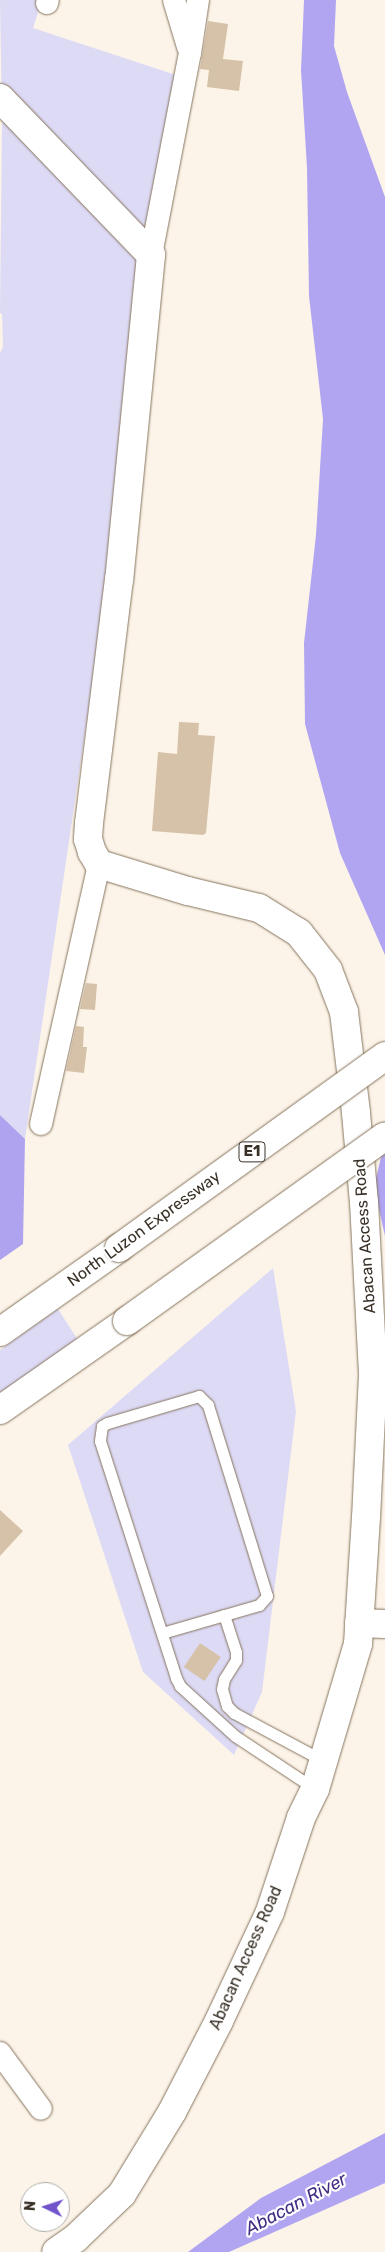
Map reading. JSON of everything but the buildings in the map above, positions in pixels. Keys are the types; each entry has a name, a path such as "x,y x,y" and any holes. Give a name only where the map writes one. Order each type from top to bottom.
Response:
{"main road":[{"path":"0,98 151,255 119,579 89,831 92,852 98,864"},
{"name":"Abacan Access Road","path":"56,2252 76,2238 122,2194 172,2112 219,2021 270,1912 301,1818 325,1762 358,1644 372,1624 373,1374 364,1202 344,1012 328,970 299,933 259,908 237,901 188,891 98,864"},
{"name":"North Luzon Expressway","path":"0,1332 385,1056"},
{"path":"0,1410 385,1136"}],"street":[{"path":"174,0 190,53"},
{"path":"151,255 190,53 198,0"},
{"path":"41,1124 98,864"},
{"path":"0,2053 41,2109"}],"lane":[{"path":"162,1633 259,1605 265,1600 268,1591 208,1405 199,1396 107,1423 102,1426 100,1441 176,1678 185,1693 234,1736 315,1789"},
{"path":"224,1615 236,1652 236,1660 228,1673 222,1689 227,1706 234,1713 325,1762"}],"shaded area":[{"path":"0,0 42,0 33,28 182,77 25,1139 0,1115 0,353 3,347 2,314 0,313 2,124"},
{"path":"0,1115 25,1139 23,1244 0,1260"},
{"path":"273,1268 296,1411 262,1692 234,1755 143,1672 68,1445"},
{"path":"58,1309 78,1340 0,1395 0,1350"}],"water":[{"path":"304,0 336,0 334,46 347,92 385,197 385,955 340,853 305,724 304,643 316,535 323,419 309,296 307,168 301,70"},
{"path":"385,1140 385,1236 374,1187"},
{"name":"Abacan River","path":"385,2133 385,2183 229,2252 188,2252 261,2198"}]}
